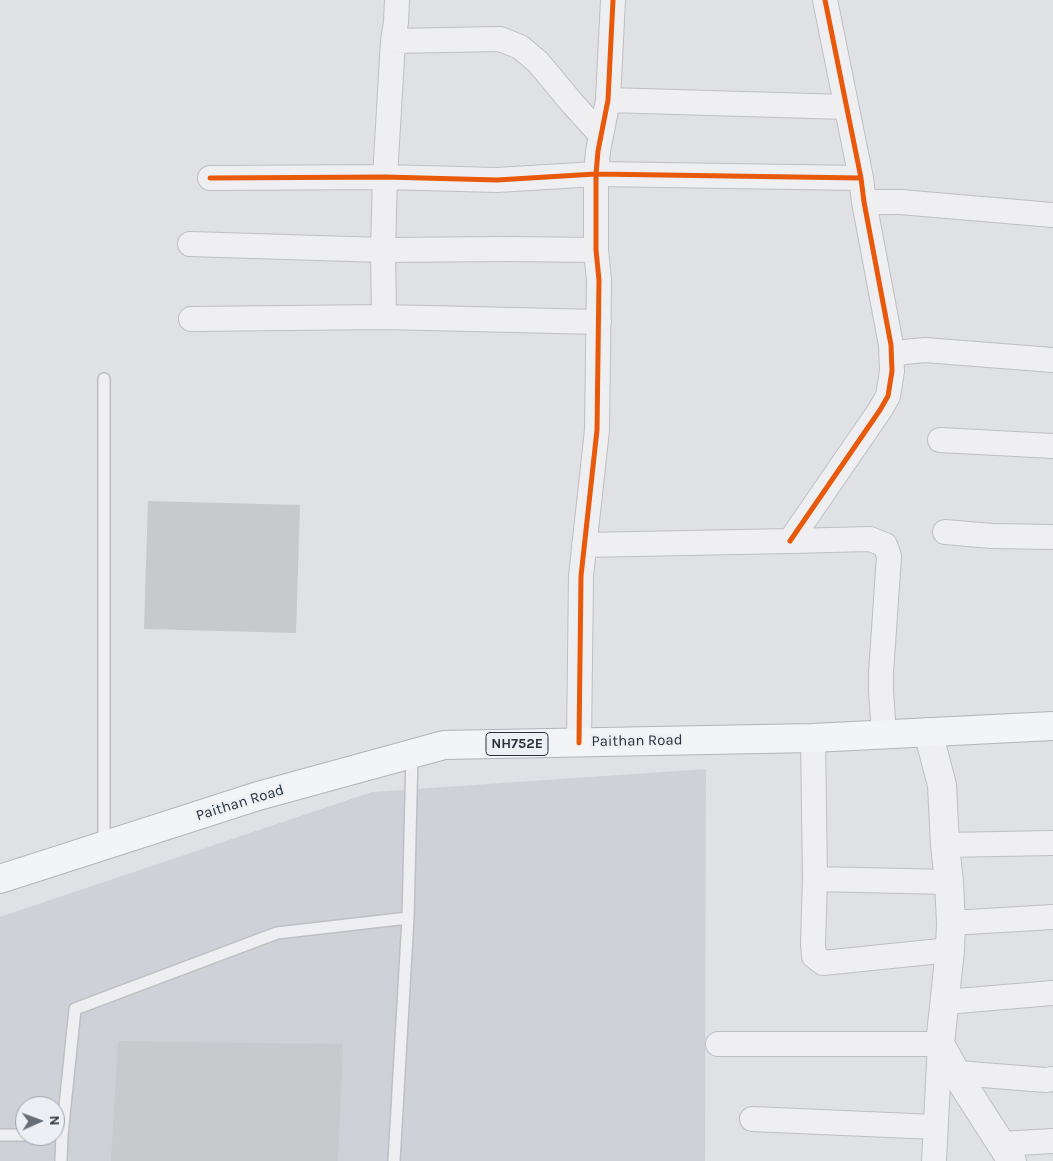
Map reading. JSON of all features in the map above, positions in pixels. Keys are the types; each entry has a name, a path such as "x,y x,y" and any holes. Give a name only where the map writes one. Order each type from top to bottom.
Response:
{"highway":[{"name":"Paithan Road","path":"0,879 258,796 444,746 813,738 1053,726"}],"street":[{"path":"384,317 385,177 397,0"},
{"path":"580,743 581,576 597,430 600,280 596,250 596,174 598,151 608,100 613,0"},
{"path":"825,0 860,178 882,202 891,345 907,353 1053,360"},
{"path":"393,41 500,39 520,47 538,62 602,135"},
{"path":"608,100 846,107"},
{"path":"210,178 385,177 498,180 596,174 860,178"},
{"path":"882,202 1053,215"},
{"path":"190,244 383,250 596,250"},
{"path":"191,319 384,317 599,322"},
{"path":"790,542 880,410 888,396 892,371 907,353"},
{"path":"940,440 1053,446"},
{"path":"945,532 992,536 1053,536"},
{"path":"584,545 870,539 885,544 889,556 881,674 884,734"},
{"path":"928,732 942,785 949,882 950,936 940,1044 934,1161"},
{"path":"813,738 815,879 813,944 814,956 823,963 950,936 1053,917"},
{"path":"946,845 1053,843"},
{"path":"815,879 949,882"},
{"path":"945,1002 1053,993"},
{"path":"718,1044 940,1044"},
{"path":"940,1044 965,1088 1007,1152 1053,1141"},
{"path":"957,1073 1053,1079"},
{"path":"752,1119 935,1127"}],"lane":[{"path":"104,379 104,846"},
{"path":"394,1161 408,918 412,755"},
{"path":"63,1096 75,1009 277,933 408,918"},
{"path":"0,1135 15,1135"},
{"path":"59,1146 61,1161"}],"shaded area":[{"path":"706,769 705,1161 0,1161 0,917 372,792"}],"building":[{"path":"148,501 300,505 296,633 144,629"},
{"path":"118,1041 343,1044 338,1161 111,1161"}],"cycle path":[{"path":"579,743 581,576 597,430 599,280 596,250 596,174 598,151 608,100 613,0"},
{"path":"790,541 880,410 888,396 892,371 891,345 861,178 825,0"},
{"path":"210,178 385,177 497,180 596,174 861,178"}]}
